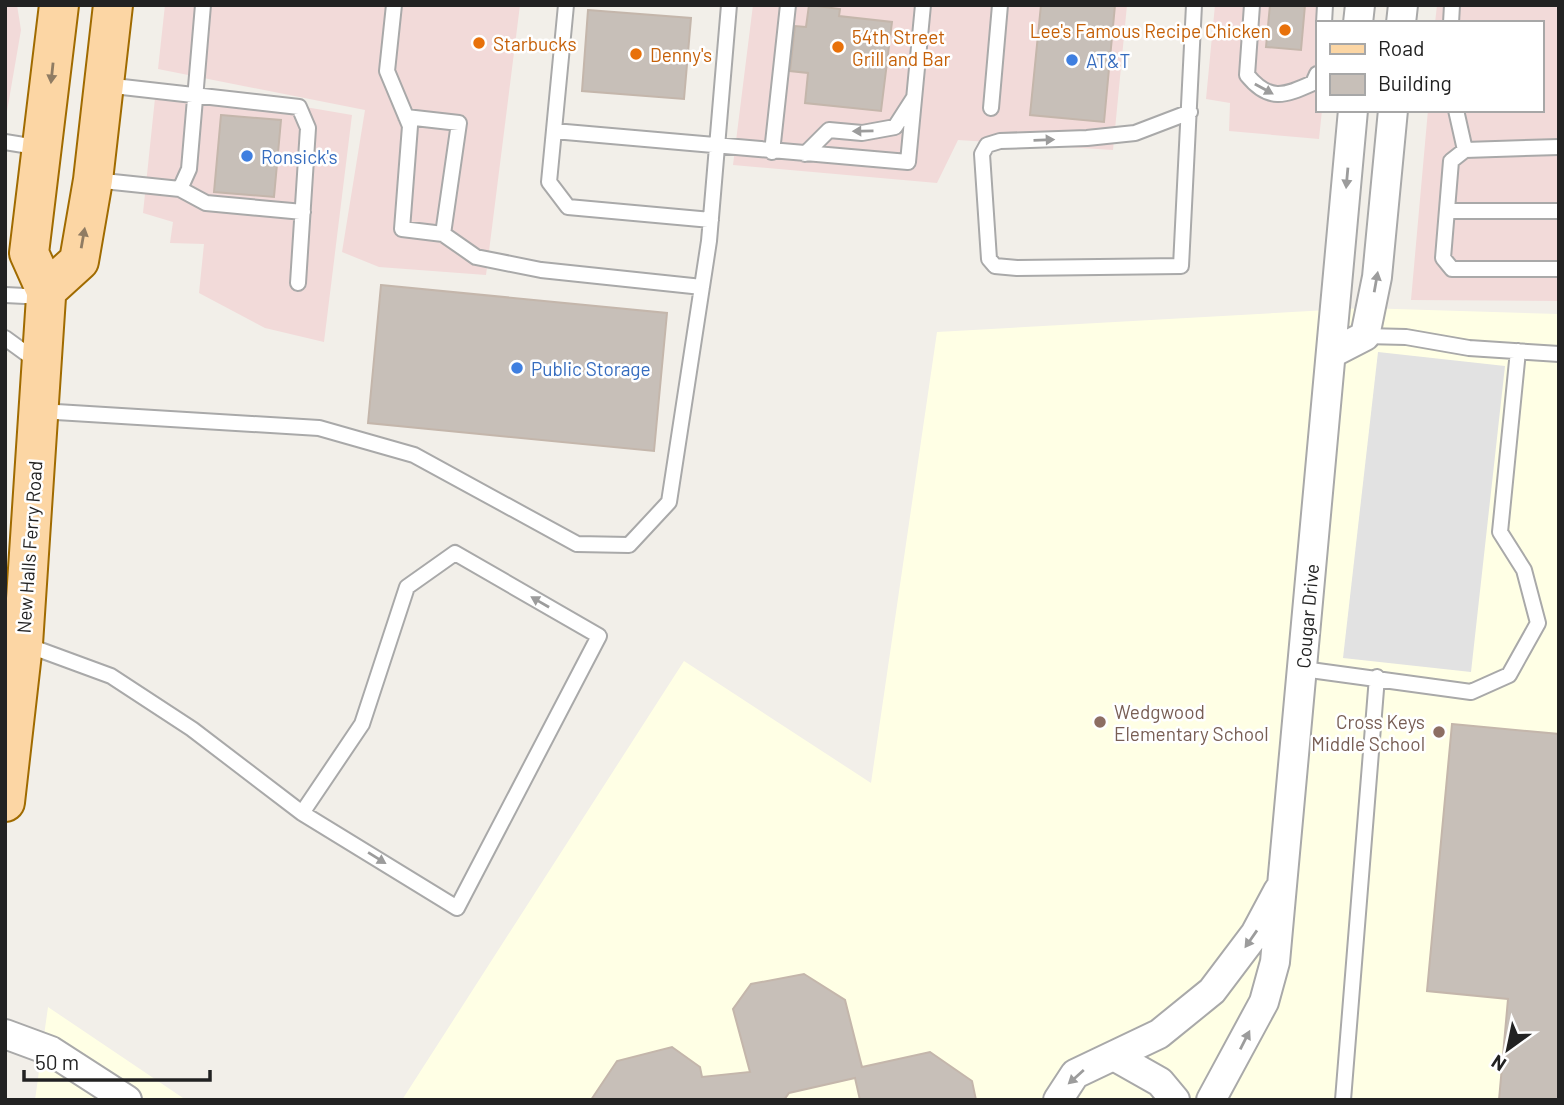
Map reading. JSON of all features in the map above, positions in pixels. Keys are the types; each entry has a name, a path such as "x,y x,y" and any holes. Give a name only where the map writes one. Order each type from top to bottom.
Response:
{"main road":[{"name":"New Halls Ferry Road","path":"5,802 14,643 39,411 46,294 29,253 59,5"},
{"path":"46,294 79,261 93,180 113,5"}],"street":[{"name":"Cougar Drive","path":"1211,1100 1264,1002 1275,962 1353,112"},
{"path":"1332,353 1365,336 1377,277 1393,112"},
{"name":"Cougar Drive","path":"1058,1100 1076,1074 1159,1034 1212,991 1255,934 1284,879"},
{"path":"5,1034 51,1051 127,1100"},
{"path":"1114,1056 1160,1082 1175,1100"}],"lane":[{"path":"180,189 190,169 203,5"},
{"path":"394,5 387,71 410,126 402,229 443,234 476,257 541,270 702,287"},
{"path":"566,5 550,182 568,207 711,220"},
{"path":"39,411 319,428 414,454 577,544 629,545 669,502 711,220 729,5"},
{"path":"772,152 788,5"},
{"path":"554,131 908,162 923,5"},
{"path":"990,108 1000,5"},
{"path":"1190,112 1135,133 1087,138 1000,141 987,145 982,154 989,259 995,266 1181,266 1190,112 1194,5"},
{"path":"1252,5 1247,75 1258,88 1274,95 1289,94 1313,83 1316,76"},
{"path":"103,85 299,107 308,128 298,283"},
{"path":"805,154 829,130 862,133 895,127 914,97"},
{"path":"1456,112 1465,150"},
{"path":"406,117 459,123 443,234"},
{"path":"5,142 43,148"},
{"path":"1559,147 1465,150 1451,161 1443,258 1452,269 1559,269"},
{"path":"93,180 180,189 206,203 303,212"},
{"path":"1447,211 1559,211"},
{"path":"5,295 46,294"},
{"path":"1365,336 1406,337 1469,348 1559,354"},
{"path":"5,338 42,365"},
{"path":"1303,669 1377,677 1471,692 1509,675 1538,623 1524,570 1500,532 1518,351"},
{"path":"14,643 111,676 192,729 302,813 457,908 599,636 455,553 407,587 362,724 302,813"},
{"path":"1343,1100 1377,677"}],"shaded area":[{"path":"5,5 17,5 21,30 5,123"},
{"path":"165,5 520,5 486,275 379,267 342,252 365,110 158,69"},
{"path":"753,5 1127,5 1113,150 958,140 937,183 733,165"},
{"path":"1215,5 1332,5 1331,21 1316,21 1316,112 1322,112 1319,139 1229,131 1230,103 1206,99"},
{"path":"1437,5 1559,5 1559,301 1411,300 1428,112 1543,112 1543,21 1435,21"},
{"path":"229,94 352,115 324,342 265,328 199,293 204,244 170,243 173,222 143,213 155,98"},
{"name":"Wedgwood Elementary School","path":"1363,308 1559,314 1559,1100 402,1100 684,661 871,783 937,332"},
{"path":"1378,352 1505,366 1471,672 1343,658"},
{"path":"48,1007 186,1100 35,1100"}],"building":[{"name":"54th Street Grill and Bar","path":"809,5 840,9 839,16 892,22 881,111 805,103 808,73 790,71 795,26 806,27"},
{"name":"AT&T","path":"1041,5 1115,5 1104,122 1030,115"},
{"name":"Lee's Famous Recipe Chicken","path":"1270,5 1305,5 1301,50 1266,47"},
{"name":"Denny's","path":"588,10 691,18 684,99 582,91"},
{"name":"Ronsick's","path":"221,115 281,120 274,197 214,192"},
{"name":"Public Storage","path":"381,285 667,313 654,451 368,423"},
{"name":"Cross Keys Middle School","path":"1452,724 1559,734 1559,1100 1499,1100 1508,999 1427,991"},
{"path":"804,974 845,1000 862,1067 930,1052 972,1081 976,1100 860,1100 855,1078 789,1093 784,1100 591,1100 617,1061 672,1047 700,1067 702,1077 750,1072 733,1009 751,984"}],"place":[{"name":"Lee's Famous Recipe Chicken","path":"1285,30"},
{"name":"Starbucks","path":"479,43"},
{"name":"54th Street Grill and Bar","path":"838,47"},
{"name":"Denny's","path":"636,54"},
{"name":"AT&T","path":"1072,60"},
{"name":"Ronsick's","path":"247,156"},
{"name":"Public Storage","path":"517,368"},
{"name":"Wedgwood Elementary School","path":"1100,722"},
{"name":"Cross Keys Middle School","path":"1439,732"}]}
